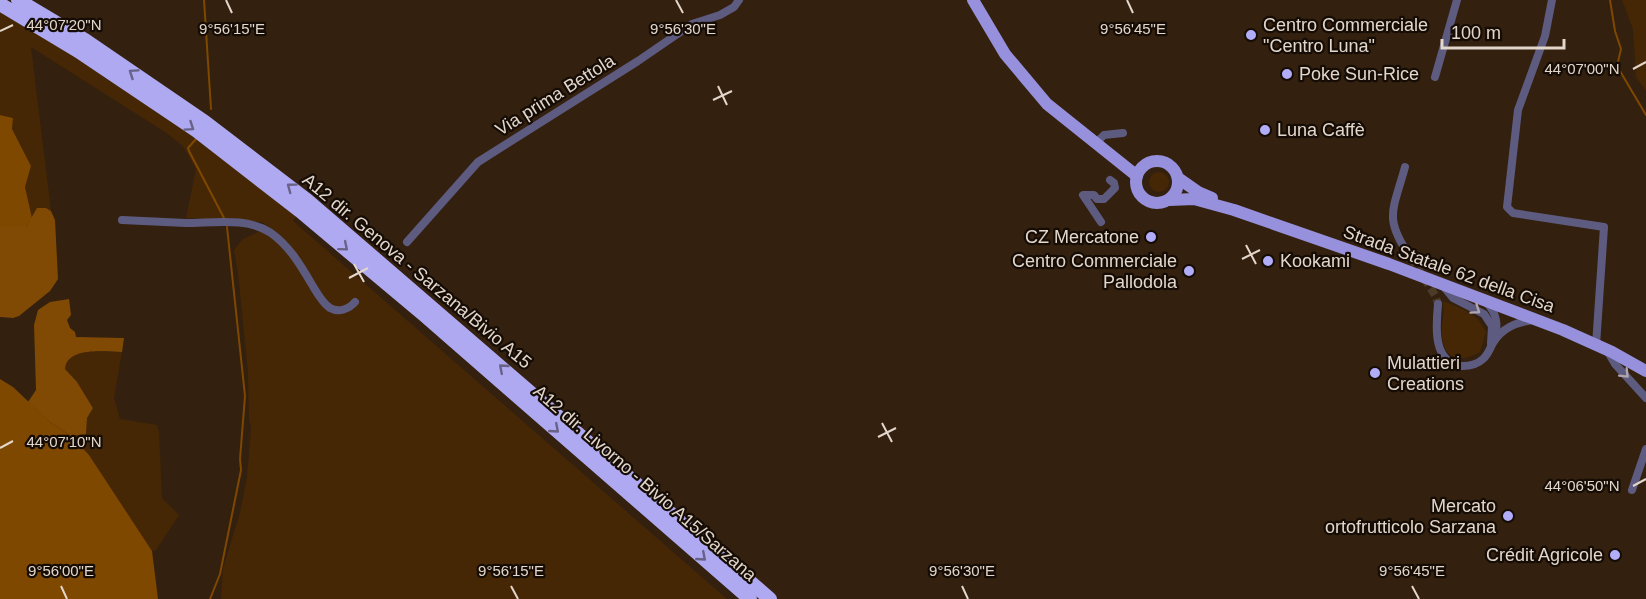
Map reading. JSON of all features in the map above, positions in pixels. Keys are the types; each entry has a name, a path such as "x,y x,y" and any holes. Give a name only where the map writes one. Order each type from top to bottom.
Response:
{"highway":[{"name":"A12 dir. Genova - Sarzana/Bivio A15","path":"18,0 85,40 205,122 307,200 770,599"},
{"name":"A12 dir. Livorno - Bivio A15/Sarzana","path":"0,4 78,51 197,131 300,211 424,315 750,599"}],"main road":[{"name":"Strada Statale 62 della Cisa","path":"973,0 1005,54 1040,96 1095,144 1137,176 1136,188 1146,201 1157,204 1169,200 1194,199 1234,210 1537,319 1601,347 1646,371"},
{"name":"Strada Statale 62 della Cisa","path":"1095,144 1125,159 1167,163 1174,169 1178,178 1198,192 1227,204 1234,210"},
{"path":"1137,176 1150,162"},
{"path":"1169,200 1178,188 1178,178"}],"street":[{"name":"Via prima Bettola","path":"407,242 478,162 638,61 692,24 720,15 734,7 739,0"},
{"path":"1435,77 1457,0"},
{"path":"1552,0 1545,36 1518,110 1508,207 1513,213 1604,227 1601,347 1646,398"},
{"path":"1095,144 1104,135 1123,133"},
{"path":"1405,167 1392,214 1393,228 1411,258"},
{"path":"1101,222 1083,195 1094,195 1097,199 1104,199 1115,188 1114,183 1110,180"},
{"path":"122,220 234,223 256,226 280,240 294,255 323,301 331,308 339,310 349,308 355,302"},
{"path":"1442,285 1453,298 1484,314 1492,326 1491,346"},
{"path":"1485,300 1492,309 1497,324 1491,346"},
{"path":"1438,304 1436,334 1439,347 1452,363 1463,366 1473,365 1483,359 1502,331 1523,321 1537,319"},
{"path":"1632,490 1646,449"}],"shaded area":[{"path":"1622,0 1646,0 1646,91 1636,77 1633,29"},
{"path":"0,4 78,51 300,211 293,221 727,599 221,599 223,568 240,513 247,477 251,429 248,372 234,250 243,239 270,227 262,222 186,218 196,169 183,146 165,132 31,47 51,211 46,208 32,218 25,187 31,166 12,129 13,118 0,115"},
{"path":"0,115 13,118 12,129 31,166 25,187 32,218 26,227 0,227"},
{"path":"1159,172 1166,175 1169,182 1166,189 1159,192 1152,189 1149,182 1152,175"},
{"path":"37,208 46,208 51,211 55,220 58,279 50,291 19,316 0,317 0,227 26,227"},
{"path":"69,299 71,315 67,320 76,337 124,338 122,352 88,352 72,357 67,362 65,369 77,382 93,408 87,418 86,434 71,436 51,423 28,402 36,390 34,325 38,310 50,302"},
{"path":"1443,301 1468,312 1482,325 1486,332 1480,352 1467,358 1460,358 1446,350 1442,335"},
{"path":"82,352 122,352 114,398 120,419 157,425 162,498 179,515 156,550 152,551 89,455 71,436 86,434 87,418 93,407 77,382 65,369 68,360"},
{"path":"0,379 13,387 51,423 71,436 89,455 152,551 158,599 0,599"}],"waterway":[{"path":"204,0 211,109"},
{"path":"1610,0 1615,31 1621,49 1617,66 1646,115"},
{"path":"196,139 188,148 189,151 224,218"},
{"path":"210,599 220,574 241,470 245,396 227,227"}],"tunnel":[{"path":"1411,258 1435,295 1438,304"}],"place":[{"name":"Centro Commerciale \"Centro Luna\"","path":"1251,35"},
{"name":"Poke Sun-Rice","path":"1287,74"},
{"name":"Luna Caffè","path":"1265,130"},
{"name":"CZ Mercatone","path":"1151,237"},
{"name":"Kookami","path":"1268,261"},
{"name":"Centro Commerciale Pallodola","path":"1189,271"},
{"name":"Mulattieri Creations","path":"1375,373"},
{"name":"Mercato ortofrutticolo Sarzana","path":"1508,516"},
{"name":"Crédit Agricole","path":"1615,555"}]}
